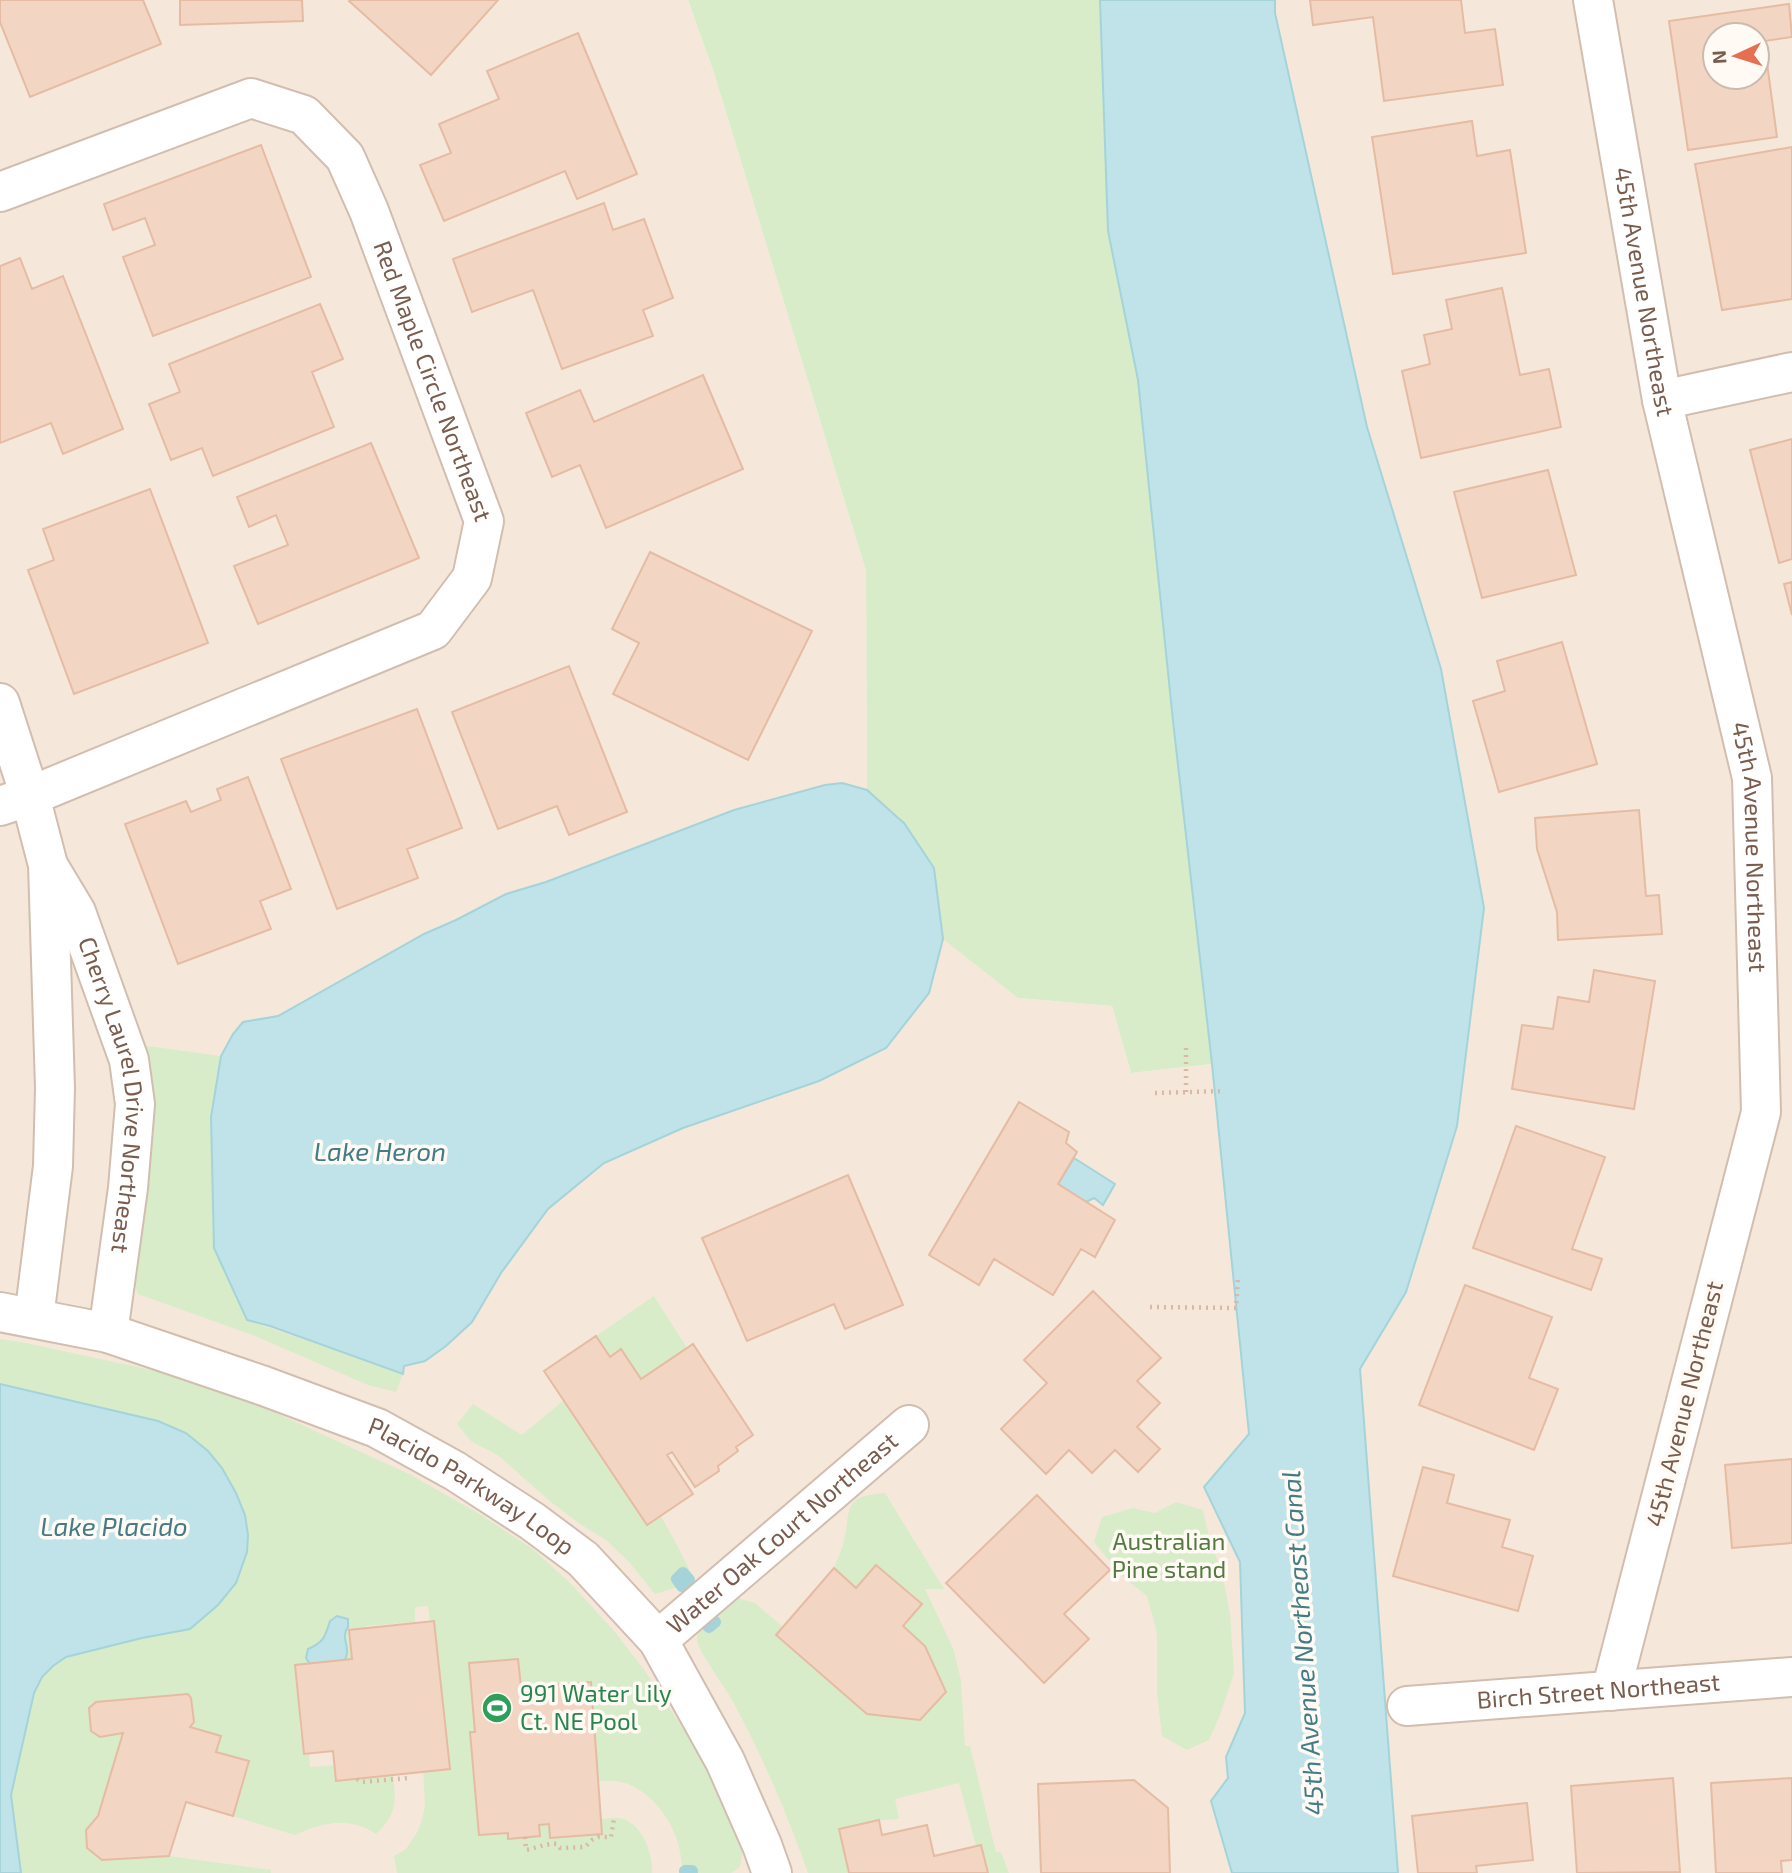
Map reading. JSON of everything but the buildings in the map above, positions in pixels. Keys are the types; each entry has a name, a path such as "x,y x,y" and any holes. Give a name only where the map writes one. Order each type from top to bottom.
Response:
{"street":[{"name":"45th Avenue Northeast","path":"1593,0 1662,400 1752,778 1761,1112 1611,1691"},
{"name":"Red Maple Circle Northeast","path":"0,192 251,98 304,115 345,157 369,211 484,521 472,578 433,630 15,801"},
{"path":"1662,400 1792,372"},
{"name":"Cherry Laurel Drive Northeast","path":"0,703 15,801 76,912 129,1060 135,1104 128,1188 108,1333"},
{"name":"Cherry Laurel Drive Northeast","path":"17,1315 53,1166 55,1088 48,865"},
{"name":"Placido Parkway Loop","path":"17,1315 108,1333 377,1428 455,1471 532,1521 583,1559 658,1640 725,1761 772,1873"},
{"name":"Water Oak Court Northeast","path":"658,1640 909,1425"},
{"name":"Birch Street Northeast","path":"1408,1706 1792,1677"}],"path":[{"path":"1186,1046 1186,1092"},
{"path":"1155,1093 1225,1091"},
{"path":"1150,1307 1236,1308 1238,1278"},
{"path":"357,1779 361,1782 409,1778"},
{"path":"525,1837 526,1850 538,1848 544,1843 557,1844 560,1849 585,1847 599,1837 611,1837 614,1818"}],"shaded area":[{"path":"0,0 688,0 714,73 866,571 867,790 1018,998 1112,1006 1131,1073 1212,1064 1249,1433 1320,1873 0,1873"},
{"path":"1275,0 1792,0 1792,1873 1398,1873 1360,1369 1406,1292 1457,1126 1484,908 1441,669 1367,428 1275,13"}],"green space":[{"path":"688,0 1100,0 1108,231 1138,380 1212,1064 1131,1073 1112,1006 1018,998 943,939 933,867 904,823 867,790 866,571 714,73"},
{"path":"140,1045 221,1056 213,1100 247,1320 403,1374 396,1392 368,1385 255,1336 138,1294 134,1283"},
{"path":"654,1296 687,1348 641,1379 622,1349 610,1357 596,1336"},
{"path":"0,1339 156,1371 243,1398 409,1474 483,1516 534,1550 571,1584 615,1632 645,1671 696,1748 741,1839 743,1850 740,1867 731,1873 683,1873 673,1831 656,1804 631,1785 616,1781 599,1781 590,1682 521,1687 498,1733 471,1732 509,1839 539,1836 539,1825 549,1824 551,1838 602,1834 601,1819 619,1818 634,1825 640,1832 648,1848 652,1873 397,1873 394,1856 406,1849 418,1831 423,1816 423,1769 442,1723 435,1621 430,1621 428,1606 415,1607 415,1622 366,1626 362,1633 365,1676 298,1692 300,1734 308,1738 310,1767 341,1765 393,1771 394,1805 389,1819 376,1834 356,1825 336,1823 295,1835 233,1816 248,1761 216,1752 221,1736 190,1727 194,1721 188,1694 97,1702 89,1708 91,1731 100,1737 123,1733 87,1848 102,1860 169,1856 271,1870 271,1873 21,1873 11,1795 34,1693 42,1677 66,1657 142,1638 248,1535 245,1515 236,1493 179,1429 158,1421 0,1384"},
{"path":"564,1400 647,1525 661,1516 688,1567 691,1578 682,1586 655,1594 629,1562 606,1540 551,1502 499,1456 471,1441 457,1424 473,1404 522,1435"},
{"path":"885,1493 944,1589 925,1589 953,1648 961,1680 965,1746 970,1746 996,1852 1001,1852 1009,1873 988,1873 981,1846 976,1846 959,1783 895,1799 899,1819 879,1820 839,1829 849,1873 808,1873 783,1806 754,1742 698,1644 698,1632 713,1614 738,1598 755,1603 783,1627 777,1636 867,1714 920,1720 946,1692 925,1646 903,1626 922,1604 876,1565 856,1588 834,1568 843,1544 851,1505 862,1497"},
{"name":"Australian Pine stand","path":"1176,1502 1203,1510 1210,1541 1222,1572 1230,1614 1234,1673 1209,1740 1187,1750 1162,1736 1157,1693 1157,1633 1147,1596 1122,1576 1094,1542 1102,1517 1133,1508 1155,1513"}],"water":[{"name":"45th Avenue Northeast Canal","path":"1100,0 1275,0 1275,13 1367,427 1441,669 1484,908 1457,1126 1406,1292 1360,1369 1398,1873 1232,1873 1211,1801 1228,1778 1226,1757 1245,1713 1240,1562 1204,1487 1249,1434 1138,380 1108,231"},
{"name":"Lake Heron","path":"842,783 867,790 904,823 934,868 943,939 929,993 886,1048 819,1081 683,1128 604,1163 548,1209 501,1273 472,1322 425,1361 404,1366 403,1374 247,1320 214,1248 211,1117 221,1056 243,1022 278,1016 424,934 506,894 546,882 734,810 825,785"},
{"path":"1074,1158 1115,1184 1103,1205 1094,1198 1086,1202 1058,1184"},
{"name":"Lake Placido","path":"0,1384 158,1421 186,1433 208,1451 222,1468 245,1515 248,1535 247,1552 236,1583 218,1605 190,1629 66,1657 42,1677 34,1693 11,1795 21,1873 0,1873"},
{"path":"337,1616 348,1619 345,1635 346,1657 344,1661 312,1667 306,1658 308,1649 321,1641 330,1621"}],"waterway":[{"path":"683,1573 689,1580 682,1586 677,1579 683,1573"},
{"path":"710,1617 715,1622 709,1627 705,1622 710,1617"},
{"path":"686,1873 685,1871 692,1873"}],"place":[{"name":"991 Water Lily Ct. NE Pool","path":"497,1708"}]}
